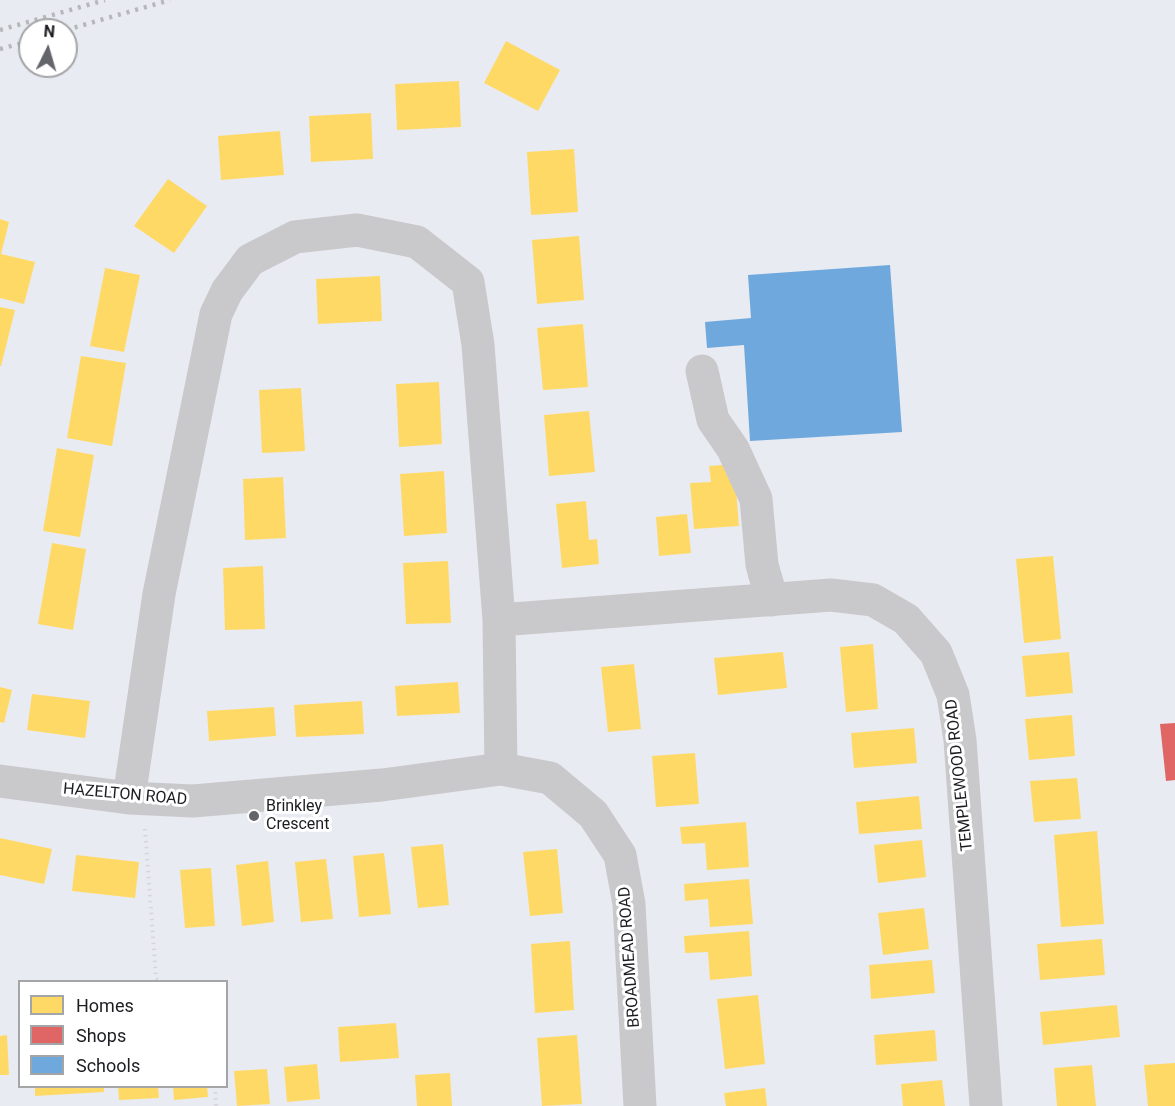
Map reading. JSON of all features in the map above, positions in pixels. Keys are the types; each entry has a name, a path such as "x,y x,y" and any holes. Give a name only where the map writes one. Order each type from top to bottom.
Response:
{"street":[{"path":"138,798 159,594 216,314 227,291 250,260 295,237 357,230 417,242 468,282 478,345 499,620 501,769"},
{"path":"702,371 713,420 733,449 756,498 762,564 772,600"},
{"name":"TEMPLEWOOD ROAD","path":"499,620 831,595 873,600 906,619 936,653 953,695 960,740 986,1106"},
{"name":"HAZELTON ROAD","path":"0,781 138,798 194,801 382,785 501,769"},
{"name":"BROADMEAD ROAD","path":"501,769 550,778 593,814 620,855 629,904 640,1106"}],"path":[{"path":"138,798 144,838 156,978 159,980"},
{"path":"214,1088 216,1106"}],"building: Homes":[{"path":"506,41 560,70 538,111 484,83"},
{"path":"459,81 461,127 397,130 395,84"},
{"path":"371,113 373,159 311,162 309,116"},
{"path":"280,131 284,175 221,180 218,136"},
{"path":"574,149 578,212 531,215 527,152"},
{"path":"168,179 207,206 174,253 134,226"},
{"path":"0,219 9,222 1,254 35,262 24,304 0,298"},
{"path":"579,236 584,300 537,304 532,240"},
{"path":"105,268 140,275 124,352 90,346"},
{"path":"380,276 382,321 318,324 316,279"},
{"path":"0,307 15,310 1,366 0,366"},
{"path":"583,324 588,387 543,390 537,328"},
{"path":"81,356 126,363 112,446 67,438"},
{"path":"439,382 442,444 399,447 396,384"},
{"path":"301,388 305,451 262,453 259,390"},
{"path":"589,411 595,472 549,476 544,415"},
{"path":"57,448 94,455 80,537 43,531"},
{"path":"734,464 739,526 694,529 690,483 711,482 709,466"},
{"path":"444,471 447,533 404,536 400,474"},
{"path":"283,477 286,538 245,540 243,479"},
{"path":"586,501 589,540 597,539 599,564 562,568 556,504"},
{"path":"687,514 691,553 659,556 656,517"},
{"path":"52,543 86,549 73,630 38,624"},
{"path":"1053,556 1061,639 1024,643 1016,559"},
{"path":"448,561 451,623 406,624 403,563"},
{"path":"263,566 265,629 225,630 223,568"},
{"path":"873,644 878,709 846,712 840,647"},
{"path":"783,652 787,688 718,695 714,658"},
{"path":"1069,652 1073,693 1026,697 1022,656"},
{"path":"634,664 641,729 608,732 601,667"},
{"path":"458,682 460,713 397,716 395,686"},
{"path":"0,687 12,690 4,723 0,722"},
{"path":"32,694 90,701 85,738 27,730"},
{"path":"362,701 364,734 296,737 294,705"},
{"path":"274,707 276,736 209,741 207,711"},
{"path":"1072,715 1075,756 1029,760 1025,719"},
{"path":"914,728 917,763 854,768 851,733"},
{"path":"695,753 699,804 656,807 652,756"},
{"path":"1077,778 1081,819 1034,822 1030,781"},
{"path":"919,796 922,829 859,834 856,802"},
{"path":"746,822 749,867 707,870 705,843 682,844 680,827"},
{"path":"1097,831 1104,924 1061,927 1054,835"},
{"path":"0,838 52,849 44,884 0,875"},
{"path":"922,840 926,877 878,883 874,845"},
{"path":"443,844 449,905 418,908 411,847"},
{"path":"557,849 563,913 530,916 523,852"},
{"path":"384,853 391,914 359,917 353,856"},
{"path":"76,855 139,862 135,898 72,891"},
{"path":"326,859 333,919 301,922 295,862"},
{"path":"268,861 274,922 242,926 236,865"},
{"path":"211,868 215,926 185,928 180,870"},
{"path":"749,879 753,924 710,927 708,899 685,901 684,884"},
{"path":"924,908 929,949 883,955 878,913"},
{"path":"749,931 752,976 710,980 708,952 685,953 684,936"},
{"path":"1102,939 1105,975 1040,980 1037,944"},
{"path":"570,941 574,1010 535,1013 531,944"},
{"path":"932,960 935,993 871,999 869,965"},
{"path":"758,995 765,1064 725,1069 717,999"},
{"path":"1117,1005 1120,1037 1043,1045 1040,1012"},
{"path":"396,1023 399,1058 340,1062 338,1027"},
{"path":"935,1030 937,1061 876,1065 874,1035"},
{"path":"7,1035 9,1075 0,1075 0,1036"},
{"path":"577,1035 582,1104 542,1106 537,1038"},
{"path":"1175,1063 1175,1106 1148,1106 1144,1065"},
{"path":"317,1064 320,1099 287,1102 284,1067"},
{"path":"1092,1065 1096,1106 1057,1106 1054,1068"},
{"path":"267,1069 270,1104 237,1106 234,1071"},
{"path":"450,1073 452,1106 417,1106 415,1075"},
{"path":"942,1080 945,1106 903,1106 901,1084"},
{"path":"35,1088 104,1088 104,1092 35,1096"},
{"path":"118,1088 158,1088 159,1098 119,1100"},
{"path":"173,1088 207,1088 208,1097 174,1100"},
{"path":"765,1088 767,1106 726,1106 724,1093"}],"building: Shops":[{"path":"1175,723 1175,780 1166,781 1160,724"}],"building: Schools":[{"path":"890,265 902,432 750,441 744,345 707,348 705,322 751,318 748,275"}],"railway":[{"path":"0,30 105,0"},
{"path":"78,27 170,0"},
{"path":"0,49 18,44"}],"place":[{"name":"Brinkley Crescent","path":"254,816"}]}
